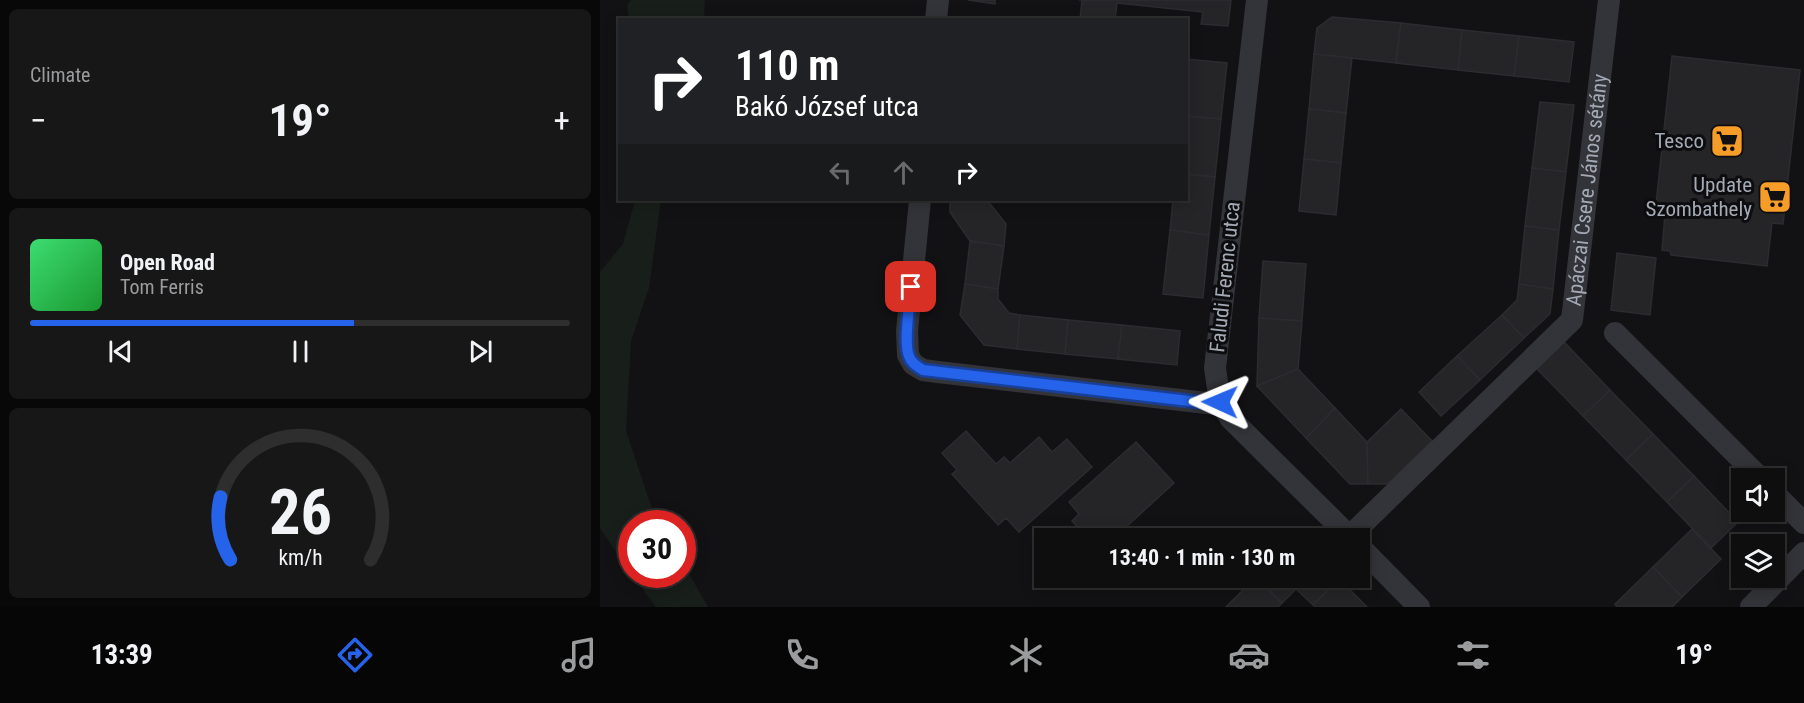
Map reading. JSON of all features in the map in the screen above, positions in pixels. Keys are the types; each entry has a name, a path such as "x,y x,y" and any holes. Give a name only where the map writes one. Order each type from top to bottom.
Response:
{"street":[{"path":"936,18 938,0"},
{"name":"Faludi Ferenc utca","path":"1257,0 1215,368 1220,402 1231,418 1341,528"},
{"name":"Apáczai Csere János sétány","path":"1365,528 1572,320 1609,0"},
{"path":"920,201 907,331 908,355 913,364 923,370 938,372 1215,404 1220,402"},
{"path":"1615,333 1750,468"},
{"path":"1785,504 1804,523"},
{"path":"1751,607 1804,553"},
{"name":"Faludi Ferenc utca","path":"1370,557 1419,607"}],"shaded area":[{"path":"631,0 705,0 704,18 629,18 627,5"},
{"path":"635,201 661,201 649,288 631,341 626,431 652,510 618,510 618,555 600,528 600,272 623,244"},
{"path":"696,586 708,607 656,607 642,588 696,588"}],"building":[{"path":"968,0 995,0 995,4"},
{"path":"1082,0 1231,0 1228,26 1201,24 1203,12 1117,3 1115,18 1080,18"},
{"path":"1332,17 1401,23 1396,63 1314,54 1317,28"},
{"path":"1401,23 1462,30 1458,70 1396,63"},
{"path":"1462,30 1519,36 1514,76 1458,70"},
{"path":"1519,36 1574,42 1569,82 1514,76"},
{"path":"1314,54 1352,58 1346,113 1309,109"},
{"name":"Tesco","path":"1672,56 1800,70 1783,224 1772,223 1767,266 1671,255 1670,251 1662,250 1665,214 1655,213"},
{"path":"1188,59 1227,63 1221,119 1188,116"},
{"path":"1540,102 1574,105 1566,172 1532,168"},
{"path":"1309,109 1346,113 1341,163 1304,159"},
{"path":"1188,116 1221,119 1215,177 1188,174"},
{"path":"1304,159 1341,163 1336,215 1299,211"},
{"path":"1532,168 1566,172 1559,230 1525,226"},
{"path":"1188,174 1215,177 1209,235 1170,230 1173,201 1188,201"},
{"path":"950,201 988,201 1006,224 1004,246 970,241 950,212"},
{"path":"1525,226 1559,230 1553,289 1519,284"},
{"path":"1170,230 1209,235 1203,298 1163,294"},
{"path":"970,241 1004,246 998,289 965,284"},
{"path":"1617,253 1656,258 1650,315 1611,310"},
{"path":"1263,261 1306,264 1302,321 1259,318"},
{"path":"965,284 998,289 998,299 1009,313 1020,315 1017,349 984,345 960,315"},
{"path":"1519,284 1553,289 1550,314 1524,338 1502,315 1517,300"},
{"path":"1020,315 1068,320 1065,354 1017,349"},
{"path":"1502,315 1524,338 1480,380 1457,356"},
{"path":"1259,318 1302,321 1298,369 1257,386"},
{"path":"1068,320 1122,325 1118,359 1065,354"},
{"path":"1122,325 1180,331 1177,365 1118,359"},
{"path":"1564,342 1610,390 1583,416 1537,369"},
{"path":"1457,356 1480,380 1441,416 1419,392"},
{"path":"1298,369 1335,408 1306,438 1257,386"},
{"path":"1610,390 1653,434 1626,460 1583,416"},
{"path":"1335,408 1367,442 1368,484 1350,484 1306,438"},
{"path":"1401,409 1432,441 1387,484 1368,484 1367,442"},
{"path":"966,431 996,464 1004,457 1010,463 1039,437 1052,452 1067,439 1092,467 1019,532 1006,518 998,525 952,474 957,470 942,453"},
{"path":"1653,434 1694,476 1667,502 1626,460"},
{"path":"1136,442 1174,483 1125,528 1079,528 1072,521 1079,514 1069,502"},
{"path":"1694,476 1731,515 1731,522 1738,522 1711,548 1667,502"},
{"path":"1692,529 1721,559 1682,597 1653,567"},
{"path":"1653,567 1682,597 1672,607 1617,607 1615,604"},
{"path":"1245,588 1266,588 1282,603 1278,607 1226,607"},
{"path":"1268,588 1330,588 1313,605 1296,589 1282,603"},
{"path":"1330,588 1348,588 1367,607 1315,607 1313,605"}],"place":[{"name":"Tesco","path":"1727,141"},
{"name":"Update Szombathely","path":"1775,197"}],"route":[{"path":"911,287 907,331 908,355 913,364 923,370 1215,404 1220,402"}]}
